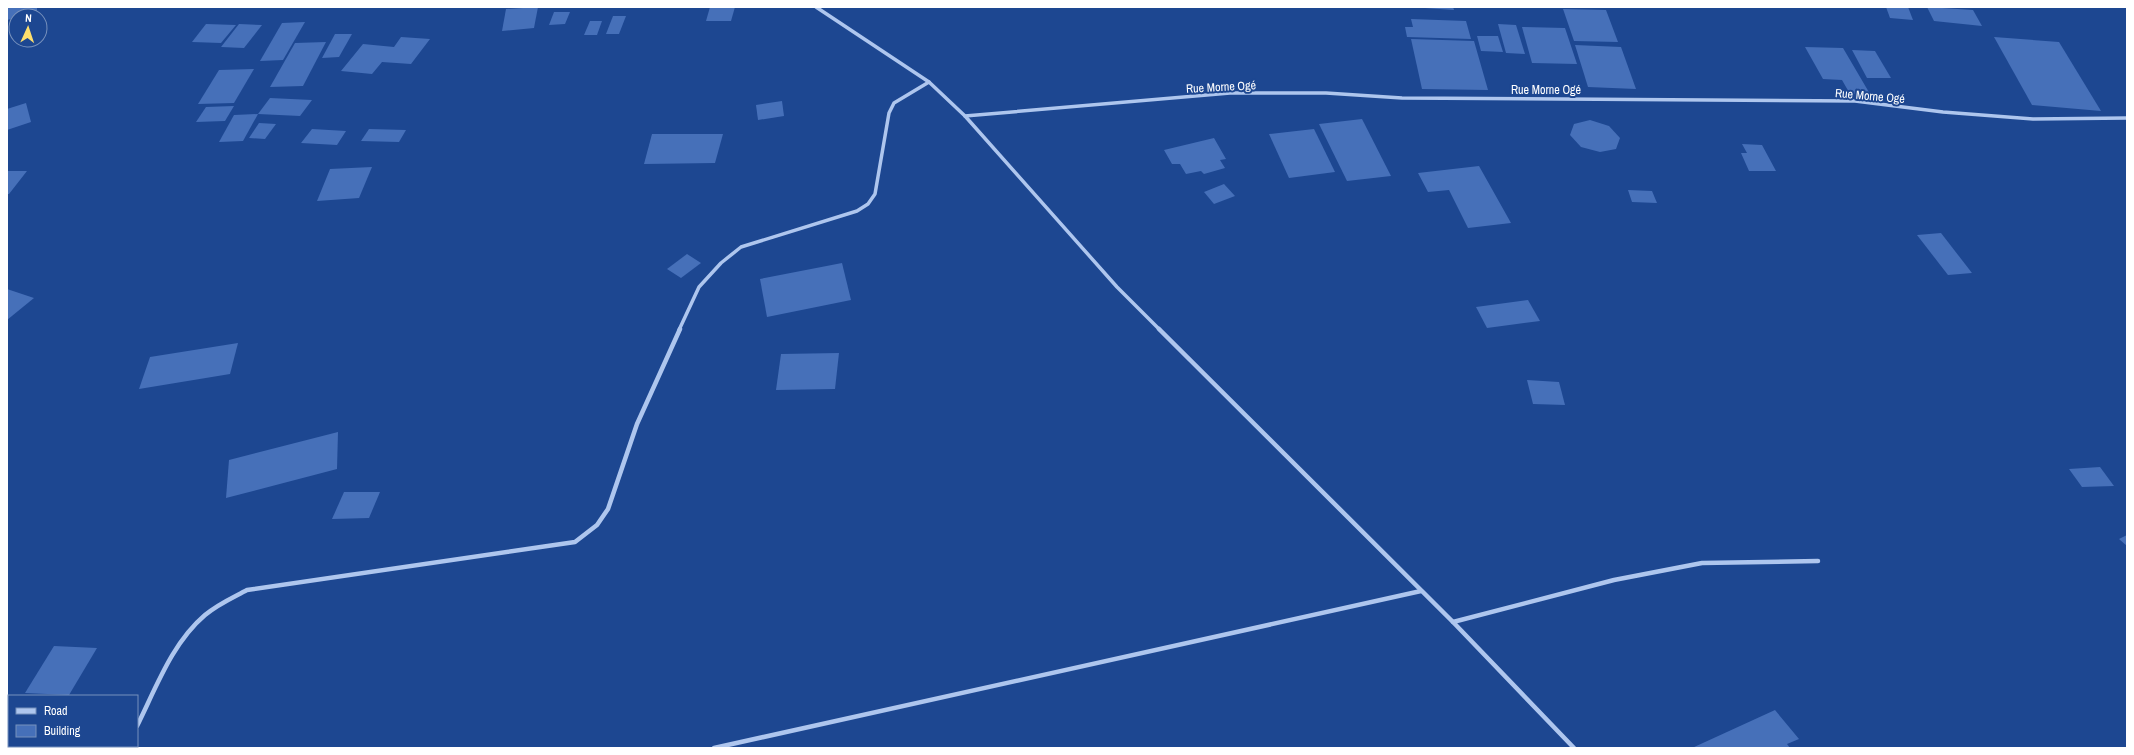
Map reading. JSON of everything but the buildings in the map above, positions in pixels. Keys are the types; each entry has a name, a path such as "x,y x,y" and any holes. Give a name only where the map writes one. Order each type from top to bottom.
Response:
{"street":[{"path":"816,7 929,82 965,116 1117,287 1453,622 1574,748"},
{"path":"138,724 175,649 194,626 220,604 247,590 575,542 597,525 608,509 637,424 699,287 721,263 741,248 857,211 868,204 875,194 889,113 894,103 929,82"},
{"name":"Rue Morne Ogé","path":"965,116 1230,93 1326,93 1402,98 1855,102 1943,112 2033,119 2127,118"},
{"path":"1453,622 1614,580 1702,563 1818,561"},
{"path":"714,748 1421,591"}]}
